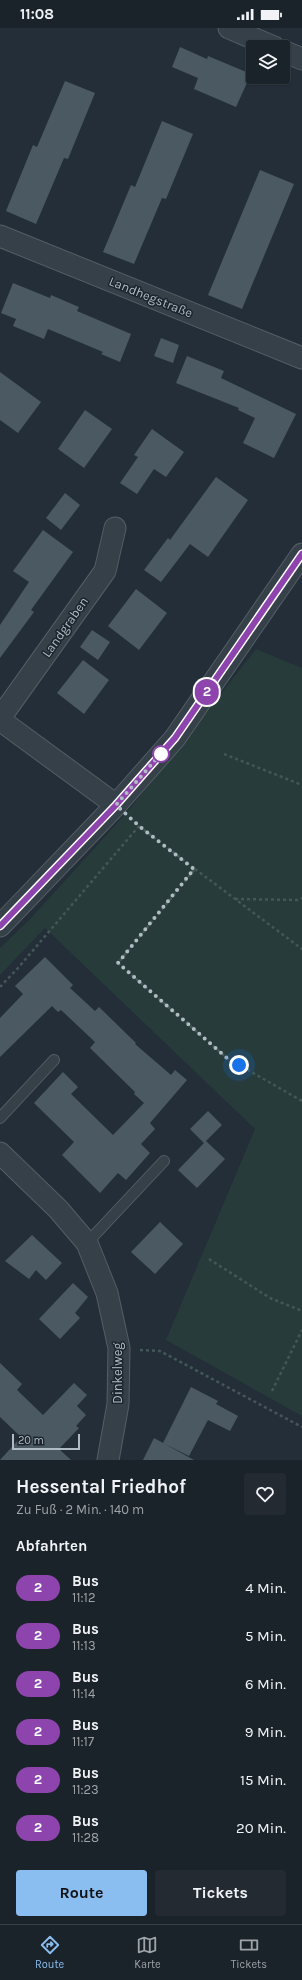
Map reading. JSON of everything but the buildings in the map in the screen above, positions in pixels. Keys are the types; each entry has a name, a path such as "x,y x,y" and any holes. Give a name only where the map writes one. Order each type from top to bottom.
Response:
{"street":[{"path":"229,28 257,40"},
{"path":"290,54 302,58"},
{"name":"Landhegstraße","path":"0,236 302,358"},
{"name":"Landgraben","path":"115,528 105,571 0,719 116,805"},
{"path":"0,926 116,805 175,738 302,554"},
{"name":"Dinkelweg","path":"0,1154 58,1209 87,1243 107,1293 120,1348 118,1404 108,1460"}],"lane":[{"path":"0,1118 54,1060"},
{"path":"87,1243 164,1161"}],"path":[{"path":"224,754 302,785"},
{"path":"116,805 139,826 194,869 302,949"},
{"path":"0,987 18,968 139,826"},
{"path":"194,869 118,963 227,1058 302,1101"},
{"path":"235,898 298,900 302,898"},
{"path":"209,1259 270,1298 302,1311"},
{"path":"272,1391 302,1330"},
{"path":"120,1348 160,1351 302,1427"}],"green space":[{"path":"256,649 302,668 302,1416 166,1340 255,1129 45,928 0,975 0,948 32,917 130,809"}],"bus line":[{"name":"2","path":"0,926 116,805 175,738 287,578 302,554"}],"route":[{"path":"161,754 165,749 116,805 139,826 194,869 118,963 227,1058 239,1065"}]}
